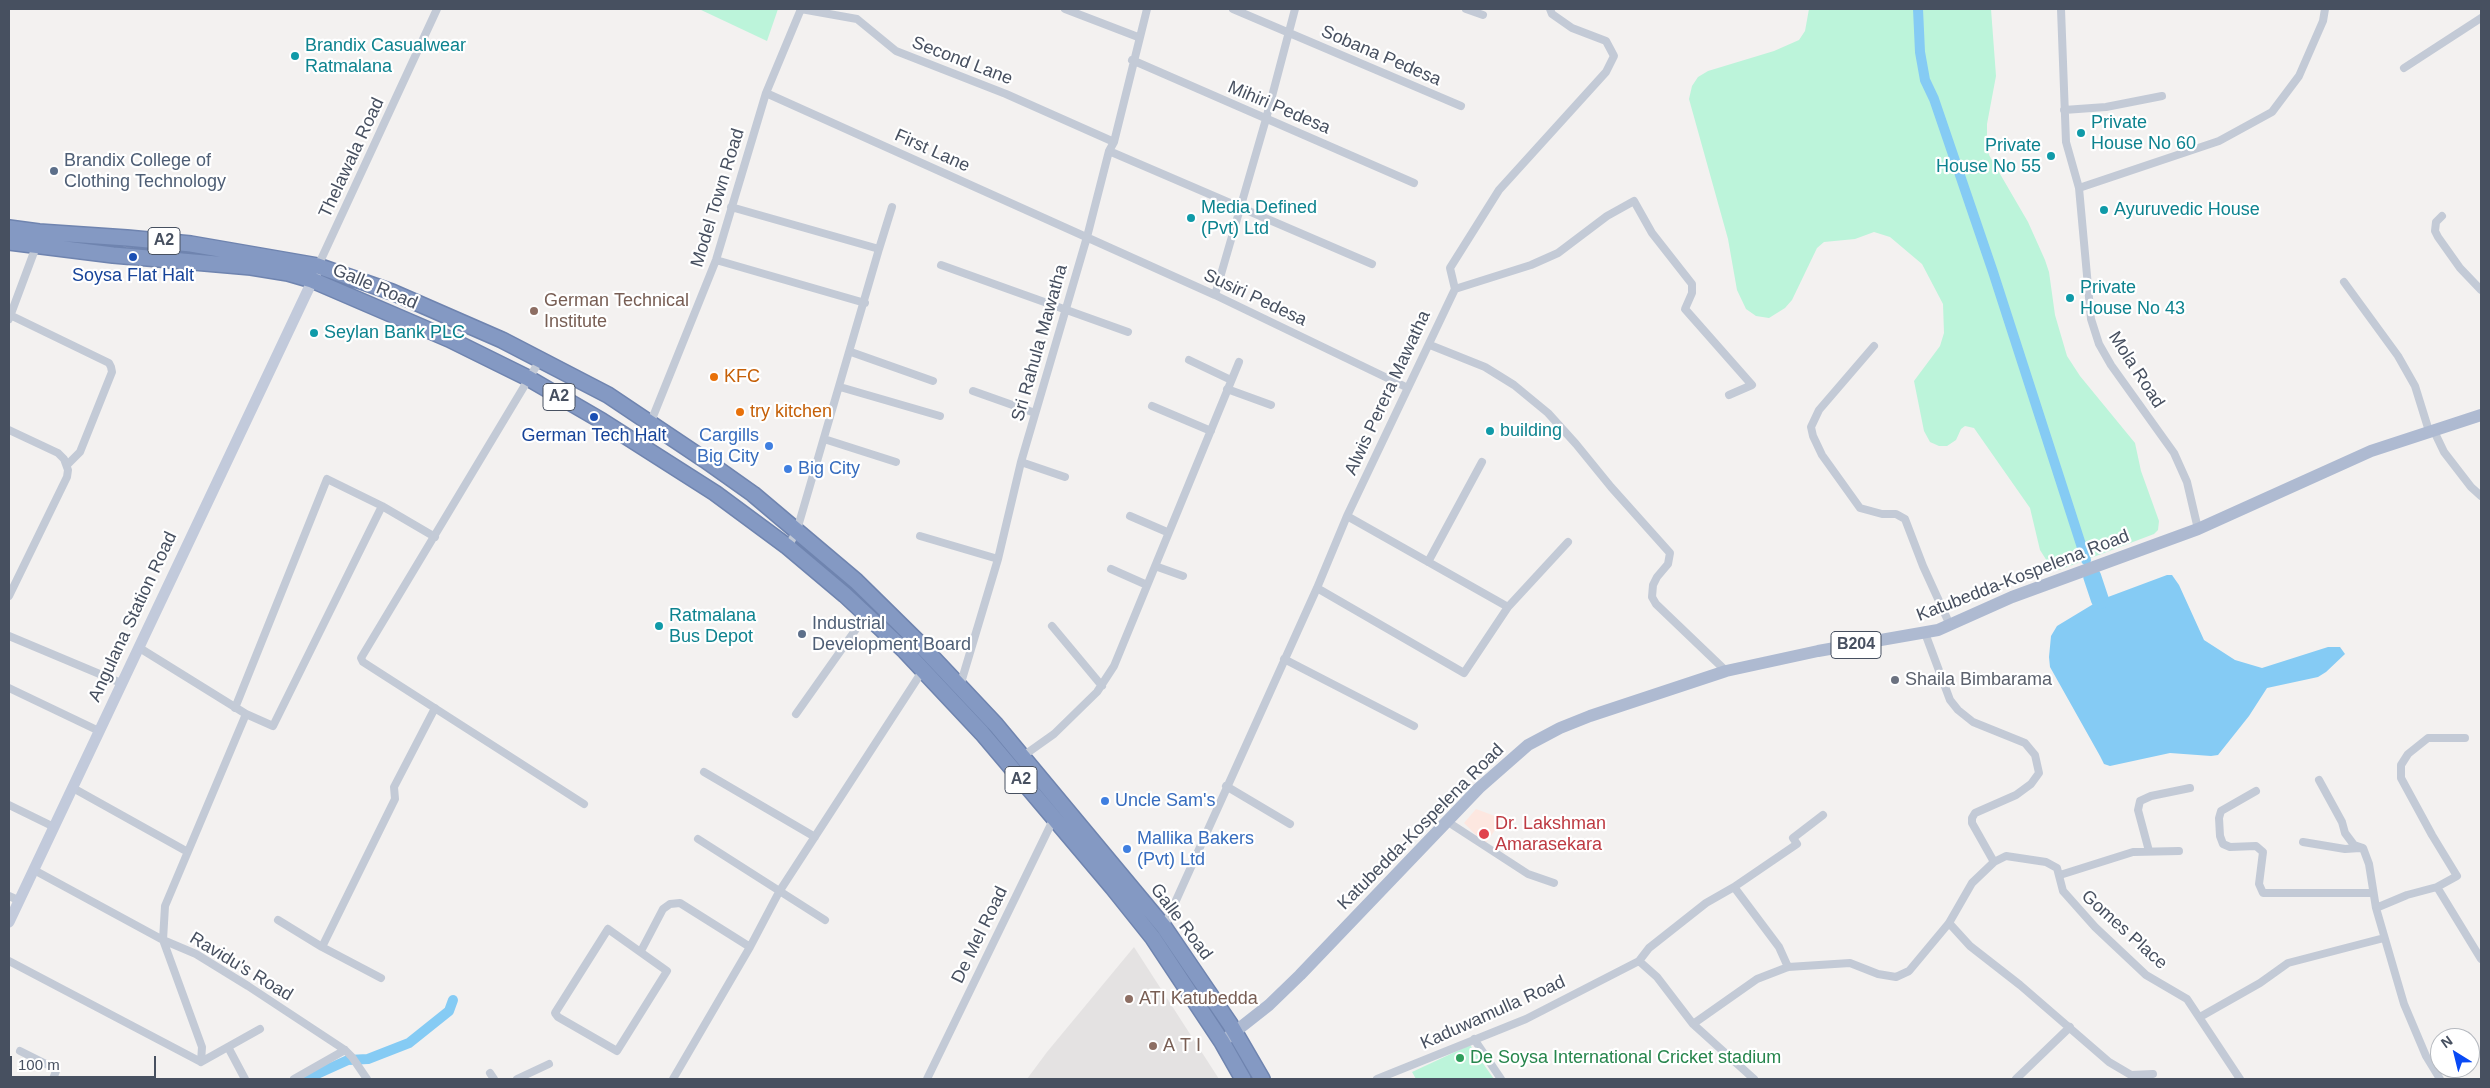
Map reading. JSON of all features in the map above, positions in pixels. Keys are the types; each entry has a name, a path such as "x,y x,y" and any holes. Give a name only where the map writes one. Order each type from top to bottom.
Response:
{"highway":[{"name":"Galle Road","path":"9,228 38,239 251,267 288,273 312,280 449,339 528,378 602,421 715,493 788,547"},
{"name":"Galle Road","path":"9,242 38,239 127,238 191,244 318,266 392,292 502,340 608,395 753,494 797,530 856,581 960,686 1023,756 1164,927 1236,1033 1262,1079"},
{"name":"A2","path":"788,547 866,614 923,670 982,733 1113,888 1152,938 1222,1042 1243,1079"}],"main road":[{"name":"Katubedda-Kospelena Road","path":"1222,1042 1236,1033 1294,981 1479,788 1511,759 1536,741 1590,716 1726,671 1818,651 1925,633 1950,625 2012,598 2198,529 2338,464 2431,430 2481,415"}],"street":[{"name":"Thelawala Road","path":"318,266 437,9"},
{"name":"Model Town Road","path":"650,424 716,260 766,93 801,9"},
{"name":"Second Lane","path":"801,9 857,19 896,51 1006,94 1114,142"},
{"path":"1065,9 1138,37"},
{"name":"Sri Rahula Mawatha","path":"960,686 998,559 1035,412 1114,142 1132,60 1147,9"},
{"name":"Sobana Pedesa","path":"1233,9 1461,106"},
{"path":"1215,295 1266,119 1295,9"},
{"path":"1466,9 1483,15"},
{"path":"1550,9 1552,14 1572,28 1606,41 1614,56 1606,72 1499,190 1450,268 1455,289 1531,265 1558,253 1607,216 1634,201 1652,233 1692,284 1692,293 1685,309 1752,385 1729,395"},
{"name":"Mola Road","path":"2061,9 2066,142 2079,188 2090,318 2099,344 2111,365 2174,453 2187,482 2198,529"},
{"path":"2079,188 2212,144 2241,131 2272,112 2299,76 2324,21 2325,9"},
{"path":"2404,68 2481,18"},
{"name":"Mihiri Pedesa","path":"1132,60 1414,183"},
{"name":"First Lane","path":"766,93 1087,237"},
{"path":"2064,110 2106,107 2162,96"},
{"path":"1110,151 1372,264"},
{"path":"731,207 879,249"},
{"path":"788,547 797,530 851,352 892,207"},
{"path":"2442,216 2436,222 2438,237 2460,268 2481,290"},
{"name":"Susiri Pedesa","path":"1087,237 1215,295 1408,388"},
{"path":"38,239 10,317 109,363 112,372 80,452 67,465"},
{"path":"716,260 865,303"},
{"path":"941,265 1128,332"},
{"path":"312,280 318,266"},
{"name":"Angulana Station Road","path":"9,922 14,898 34,870 312,280"},
{"path":"2344,282 2398,356 2415,386 2431,430 2444,452 2471,487 2481,496"},
{"name":"Alwis Perera Mawatha","path":"1164,927 1317,588 1347,516 1455,289"},
{"path":"1430,345 1457,354 1501,376 1533,399 1571,438 1611,487 1670,553 1668,564 1653,585 1652,597 1656,604 1726,671"},
{"path":"1874,346 1819,410 1811,427 1813,436 1822,455 1860,508 1882,514 1896,514 1905,519 1923,566 1950,625"},
{"path":"851,352 932,381"},
{"path":"540,360 361,658 363,662 584,804"},
{"path":"1189,360 1231,380"},
{"path":"1023,756 1054,734 1102,686 1114,666 1167,532 1239,362"},
{"path":"840,387 940,416"},
{"path":"1227,389 1271,405"},
{"path":"973,392 1035,412"},
{"path":"1152,406 1211,431"},
{"path":"9,430 58,453 67,465 67,477 9,596"},
{"path":"824,440 896,462"},
{"path":"1021,462 1065,477"},
{"path":"1428,562 1482,462"},
{"path":"234,708 326,481 329,479 382,506 434,537"},
{"path":"138,647 234,708 270,726 275,724 382,506"},
{"path":"1130,516 1167,532"},
{"path":"1347,516 1508,607"},
{"path":"920,536 998,559"},
{"path":"1317,588 1464,673 1508,607 1568,542"},
{"path":"1154,566 1183,576"},
{"path":"1111,569 1147,585"},
{"path":"796,714 866,614"},
{"path":"1052,626 1102,686"},
{"path":"1925,633 1950,700 1958,710 1973,722 2025,743 2035,755 2039,773 2031,784 2016,795 1974,813 1972,818 1972,823 1994,862"},
{"path":"9,636 121,683"},
{"path":"1284,659 1414,726"},
{"path":"673,1079 750,947 779,892 923,670"},
{"path":"9,688 99,731"},
{"path":"322,947 396,799 394,787 435,708"},
{"path":"201,1062 202,1047 162,940 164,906 246,714"},
{"path":"2376,908 2407,895 2437,887 2457,876 2457,871 2432,835 2401,778 2401,765 2408,754 2428,738 2465,738"},
{"path":"704,772 815,837"},
{"path":"2319,780 2346,833 2354,845 2363,848"},
{"path":"1226,786 1290,824"},
{"path":"73,788 186,851"},
{"path":"2149,851 2138,810 2140,801 2151,796 2190,788"},
{"path":"2256,791 2221,811 2219,818 2220,836 2223,844 2230,847 2256,846 2263,852 2259,884 2263,893 2373,893"},
{"path":"9,805 54,826"},
{"name":"De Mel Road","path":"927,1079 1053,819 1066,809"},
{"name":"Kaduwamulla Road","path":"1376,1079 1526,1019 1639,961 1649,948 1706,903 1734,887 1797,844 1793,838 1823,815"},
{"path":"1448,822 1498,857 1528,874 1554,883"},
{"path":"698,839 825,920"},
{"path":"2303,842 2345,849 2363,848"},
{"path":"2363,848 2369,864 2376,908 2404,1004 2426,1056 2440,1079"},
{"path":"1694,1024 1757,979 1788,967 1850,963 1878,974 1896,977 1909,971 1949,923 1972,883 1994,862 2006,856 2046,862 2057,868 2060,875 2133,852 2179,851"},
{"name":"Ravidu's Road","path":"34,870 162,940 196,954 345,1050 367,1079"},
{"name":"Gomes Place","path":"2060,875 2060,883 2069,900 2146,974 2187,999 2240,1079"},
{"path":"1734,887 1778,947 1788,967"},
{"path":"2437,887 2481,959"},
{"path":"641,951 663,909 670,904 680,903 750,947"},
{"path":"278,920 322,947 381,978"},
{"path":"1949,923 1970,946 2124,1072 2140,1076 2153,1074"},
{"path":"608,929 641,951 667,971 619,1050 614,1050 558,1017 555,1013 608,929"},
{"path":"2200,1017 2260,983 2288,963 2384,938"},
{"path":"9,961 201,1062"},
{"path":"1639,961 1657,978 1694,1024 1754,1079"},
{"path":"2016,1079 2070,1027"},
{"path":"201,1062 260,1029"},
{"path":"1474,1039 1500,1079"},
{"path":"228,1047 245,1079"},
{"path":"296,1078 345,1050"},
{"path":"20,1052 54,1068 56,1071 53,1079"},
{"path":"518,1079 549,1064"}],"shaded area":[{"name":"Dr. Lakshman Amarasekara","path":"1476,809 1503,819 1485,844 1464,823"},
{"name":"ATI Katubedda","path":"1134,947 1219,1079 1027,1079 1047,1052"}],"green space":[{"path":"699,9 778,9 767,41"},
{"path":"1809,9 1991,9 1996,76 1987,124 1989,155 2028,222 2045,260 2049,272 2055,315 2067,356 2080,376 2135,443 2141,471 2159,521 2158,530 2154,534 2059,570 2052,569 2040,550 2030,508 1974,428 1965,426 1961,429 1956,440 1947,446 1939,446 1930,442 1924,431 1914,381 1940,346 1944,333 1943,304 1922,264 1890,237 1874,232 1855,239 1824,242 1817,248 1792,300 1785,308 1769,318 1756,316 1746,309 1737,290 1728,239 1689,99 1692,86 1698,77 1708,71 1774,51 1799,40 1805,31"},
{"name":"De Soysa International Cricket stadium","path":"1470,1045 1494,1079 1416,1079 1412,1072"}],"water":[{"path":"2167,575 2172,575 2179,585 2204,640 2235,660 2262,668 2328,647 2340,647 2345,654 2318,677 2267,688 2249,716 2218,755 2170,753 2110,766 2104,764 2050,667 2051,636 2057,626 2100,600"}],"waterway":[{"path":"1918,9 1920,52 1925,80 1934,99 1993,272 2086,560"},
{"path":"2092,576 2100,600"},
{"path":"306,1079 348,1060 368,1059 409,1043 449,1011 453,1000"}],"place":[{"name":"Brandix Casualwear Ratmalana","path":"295,56"},
{"name":"Private House No 60","path":"2081,133"},
{"name":"Private House No 55","path":"2051,156"},
{"name":"Brandix College of Clothing Technology","path":"54,171"},
{"name":"Ayuruvedic House","path":"2104,210"},
{"name":"Media Defined (Pvt) Ltd","path":"1191,218"},
{"name":"Soysa Flat Halt","path":"133,257"},
{"name":"Private House No 43","path":"2070,298"},
{"name":"German Technical Institute","path":"534,311"},
{"name":"Seylan Bank PLC","path":"314,333"},
{"name":"KFC","path":"714,377"},
{"name":"try kitchen","path":"740,412"},
{"name":"German Tech Halt","path":"594,417"},
{"name":"building","path":"1490,431"},
{"name":"Cargills Big City","path":"769,446"},
{"name":"Big City","path":"788,469"},
{"name":"Ratmalana Bus Depot","path":"659,626"},
{"name":"Industrial Development Board","path":"802,634"},
{"name":"Shaila Bimbarama","path":"1895,680"},
{"name":"Uncle Sam's","path":"1105,801"},
{"name":"Dr. Lakshman Amarasekara","path":"1484,834"},
{"name":"Mallika Bakers (Pvt) Ltd","path":"1127,849"},
{"name":"ATI Katubedda","path":"1129,999"},
{"name":"A T I","path":"1153,1046"},
{"name":"De Soysa International Cricket stadium","path":"1460,1058"}]}
